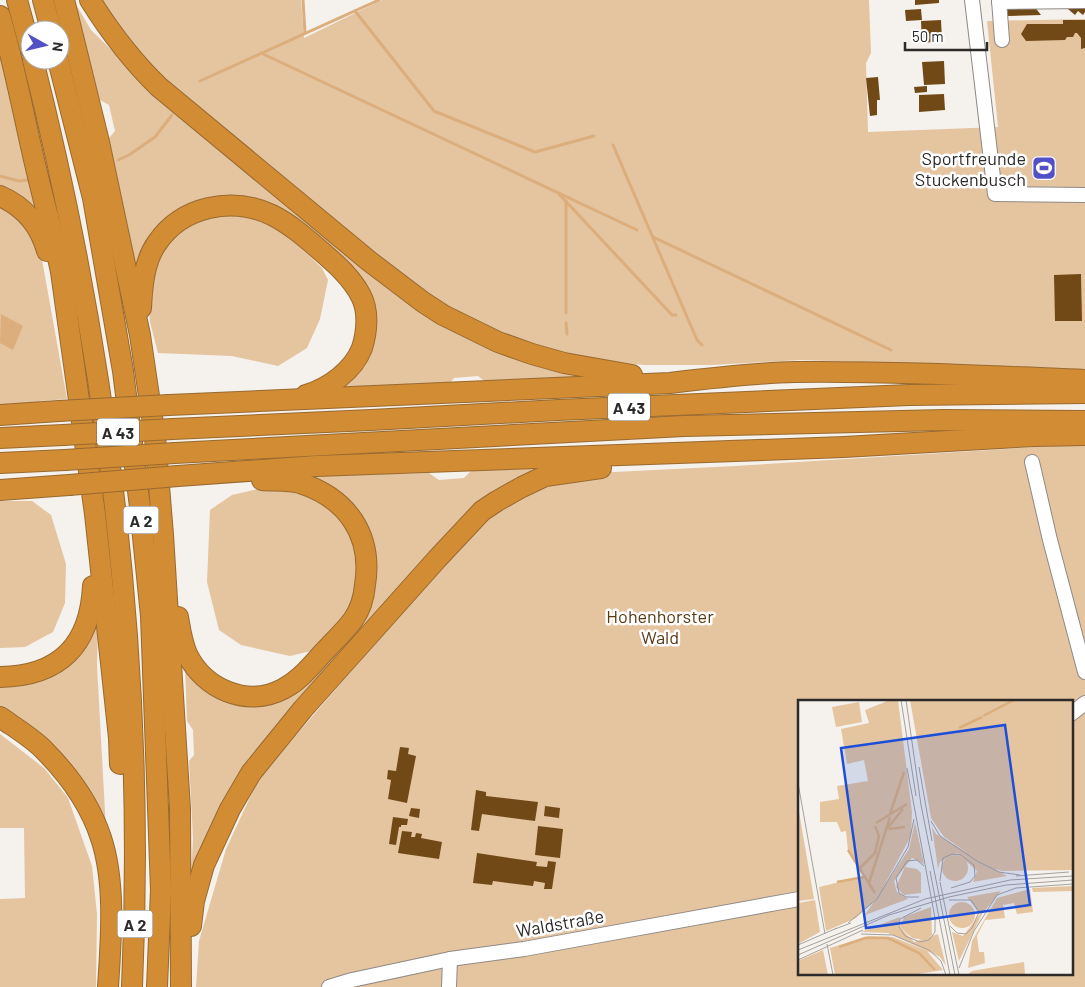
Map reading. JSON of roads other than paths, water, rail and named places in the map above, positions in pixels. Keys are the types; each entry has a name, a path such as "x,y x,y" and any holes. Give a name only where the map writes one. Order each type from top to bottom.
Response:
{"highway":[{"path":"17,0 22,20"},
{"path":"43,0 48,20"},
{"path":"64,0 99,142 140,335 155,437 180,809 182,987"},
{"path":"90,0 104,24 138,67 159,86 370,261 443,315 498,342 564,363 624,375 699,374 724,377"},
{"path":"0,16 9,46 36,169 54,239 71,342 95,514 119,738 123,835 136,860"},
{"name":"A 2","path":"35,70 72,226 100,397 115,506 125,612 132,726 136,860 132,987"},
{"name":"A 2","path":"61,70 93,198 123,370 140,507 151,616 161,890 157,987"},
{"path":"0,196 23,209 29,215 45,243 71,342"},
{"path":"140,335 142,288 148,261 156,243 177,220 193,212 211,207 233,206 271,214 304,236 353,283 362,297 366,320 363,343 359,355 351,367 335,381 314,392 289,399"},
{"path":"0,415 289,399 473,393 670,383 794,372 874,372 1085,380"},
{"name":"A 43","path":"0,438 558,410 890,396 1085,393"},
{"name":"A 43","path":"0,463 684,426 944,420 1085,421"},
{"path":"0,491 316,466 844,447 1085,435"},
{"path":"182,987 194,901 204,865 230,809 252,773 303,709 468,525 497,501 545,476 588,469 665,462 691,453"},
{"path":"163,535 173,568 180,630 187,654 201,675 218,688 240,696 261,697 281,690 298,680 353,620 364,597 368,571 365,549 359,528 347,512 328,495 299,483 213,474"},
{"path":"0,677 18,677 40,671 67,654 84,630 92,608 95,514"},
{"path":"0,717 41,747 64,771 85,802 101,838 109,876 110,933 108,987"}],"street":[{"path":"972,0 995,194 1085,195"},
{"path":"1002,40 999,1 1085,1"},
{"path":"1032,462 1050,540 1085,672"},
{"path":"1072,713 1085,703"},
{"name":"Waldstraße","path":"329,987 352,980 450,960 524,949 798,899"},
{"path":"449,987 450,960"}],"waterway":[{"path":"303,0 305,33"},
{"path":"200,81 379,0"},
{"path":"355,11 434,111 535,152 594,136"},
{"path":"261,53 637,230"},
{"path":"118,160 129,155 155,137 172,115"},
{"path":"613,145 697,340 702,345"},
{"path":"0,176 19,181 28,180"},
{"path":"559,194 672,315 676,315"},
{"path":"566,201 566,313"},
{"path":"653,237 891,350"},
{"path":"566,323 567,334"}],"place":[{"name":"Sportfreunde Stuckenbusch","path":"1044,168"}],"park label":[{"name":"Hohenhorster Wald","path":"660,626"}]}
